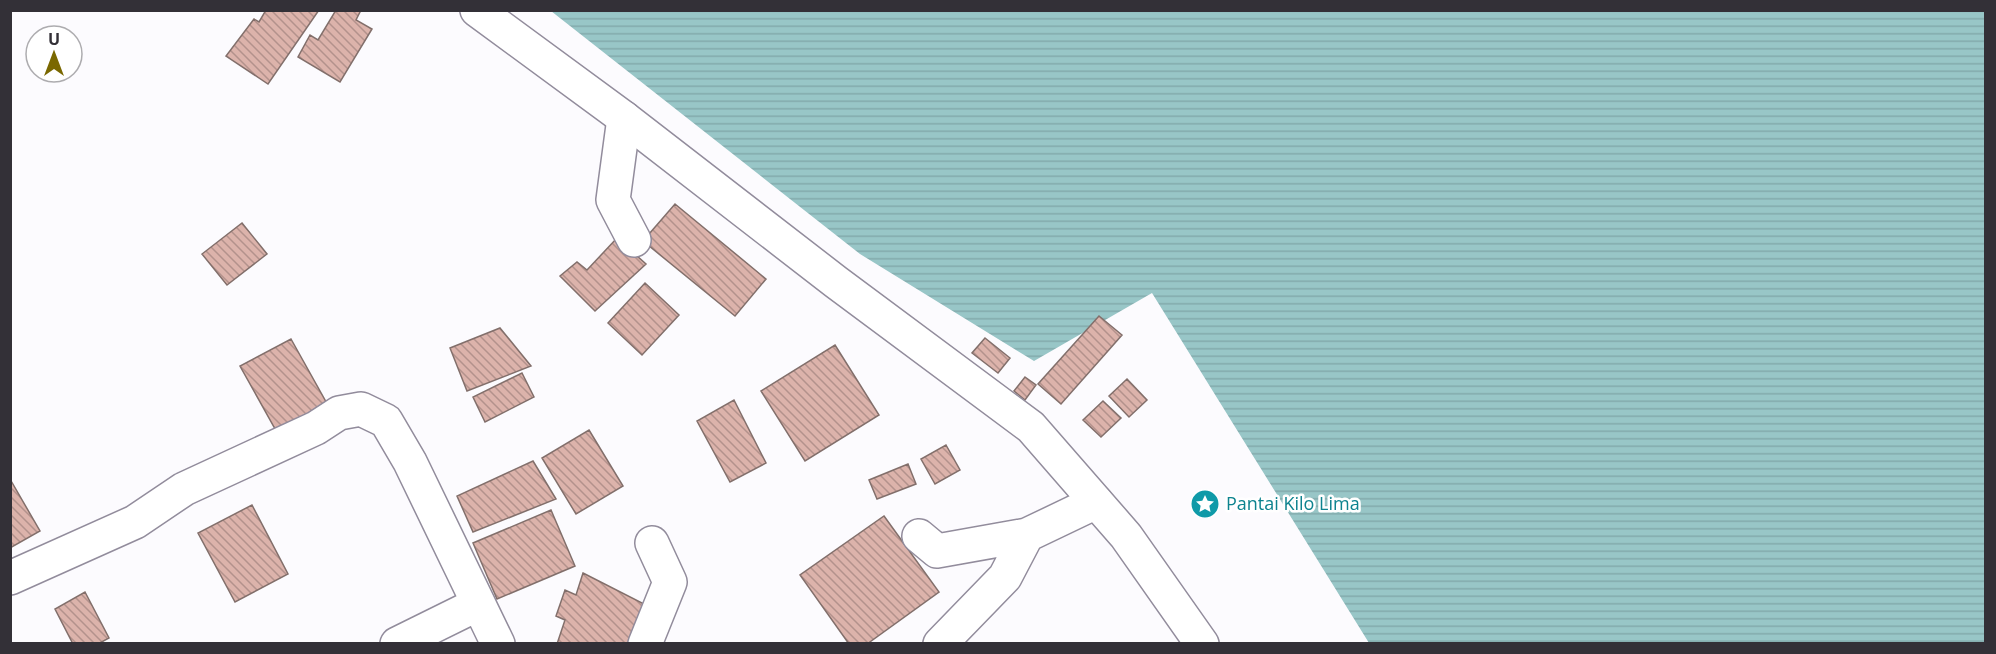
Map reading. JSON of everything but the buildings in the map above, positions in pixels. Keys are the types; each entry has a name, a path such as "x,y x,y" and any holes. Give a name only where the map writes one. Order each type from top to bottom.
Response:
{"main road":[{"path":"477,10 624,118 845,289 1031,427 1126,536 1202,644"},
{"path":"624,118 613,200 634,240"},
{"path":"10,578 135,522 184,489 316,428 339,413 361,409 386,421 410,462 498,644"},
{"path":"919,536 937,551 1027,535 1096,501"},
{"path":"940,644 1005,577 1027,535"},
{"path":"645,644 670,582 652,543"},
{"path":"397,644 478,604"}],"water":[{"path":"551,11 1985,11 1985,643 1369,643 1152,293 1034,361 860,254"}],"place":[{"name":"Pantai Kilo Lima","path":"1205,504"}]}
